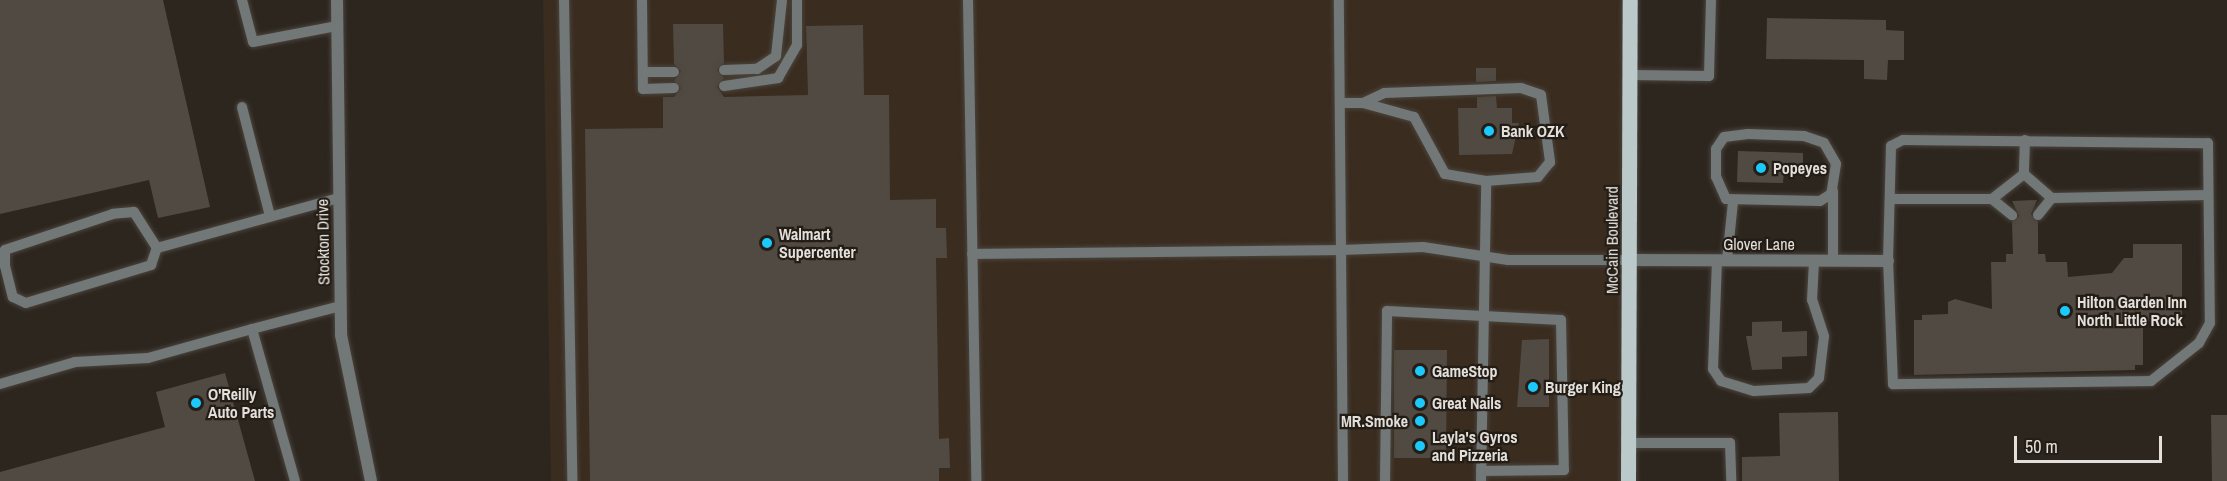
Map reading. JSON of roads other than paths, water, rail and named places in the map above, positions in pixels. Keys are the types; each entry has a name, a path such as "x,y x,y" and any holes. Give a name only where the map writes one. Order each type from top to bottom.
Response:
{"main road":[{"name":"McCain Boulevard","path":"1628,481 1630,0"}],"street":[{"name":"Stockton Drive","path":"337,0 340,306 346,377 371,481"},
{"name":"Glover Lane","path":"1630,260 1888,261"}],"lane":[{"path":"242,0 253,42 337,26"},
{"path":"564,0 572,481"},
{"path":"642,0 643,89 674,88"},
{"path":"724,70 758,69 776,56 781,43 782,0"},
{"path":"724,86 778,78 797,45 797,0"},
{"path":"968,0 976,481"},
{"path":"1339,0 1343,481"},
{"path":"1630,75 1709,76 1711,0"},
{"path":"642,72 674,72"},
{"path":"1340,103 1363,103 1414,117 1445,174 1486,181 1545,174 1550,162 1541,95 1521,88 1384,93 1363,103"},
{"path":"242,107 270,216"},
{"path":"1833,191 1820,201 1733,202 1719,191 1715,161 1718,144 1733,134 1787,134 1824,143 1836,164 1833,191 1833,260"},
{"path":"1903,140 2202,140 2208,144 2208,195 2210,322 2199,343 2151,381 1893,384 1888,261 1891,146 1903,140"},
{"path":"2024,174 2025,140"},
{"path":"2024,174 2052,198 2208,195"},
{"path":"1890,199 1992,199 2024,174"},
{"path":"1385,481 1387,311 1484,312 1564,321 1564,470 1481,476 1484,312 1484,256 1486,181"},
{"path":"157,248 339,198"},
{"path":"2037,215 2052,198"},
{"path":"1992,199 2012,215"},
{"path":"1733,202 1722,260 1713,369 1721,381 1754,391 1809,388 1819,378 1824,336 1812,300 1814,261"},
{"path":"134,212 157,248 151,265 26,303 13,297 5,267 5,250 113,214 134,212"},
{"path":"972,254 1423,247 1484,256 1630,260"},
{"path":"0,384 75,362 148,358 340,306"},
{"path":"252,329 295,481"},
{"path":"1629,444 1730,443 1731,481"}],"place":[{"name":"Bank OZK","path":"1489,131"},
{"name":"Popeyes","path":"1761,168"},
{"name":"Walmart Supercenter","path":"767,243"},
{"name":"Hilton Garden Inn North Little Rock","path":"2065,311"},
{"name":"GameStop","path":"1420,371"},
{"name":"Burger King","path":"1533,387"},
{"name":"O'Reilly Auto Parts","path":"196,403"},
{"name":"Great Nails","path":"1420,403"},
{"name":"MR.Smoke","path":"1420,421"},
{"name":"Layla's Gyros and Pizzeria","path":"1420,446"}]}
